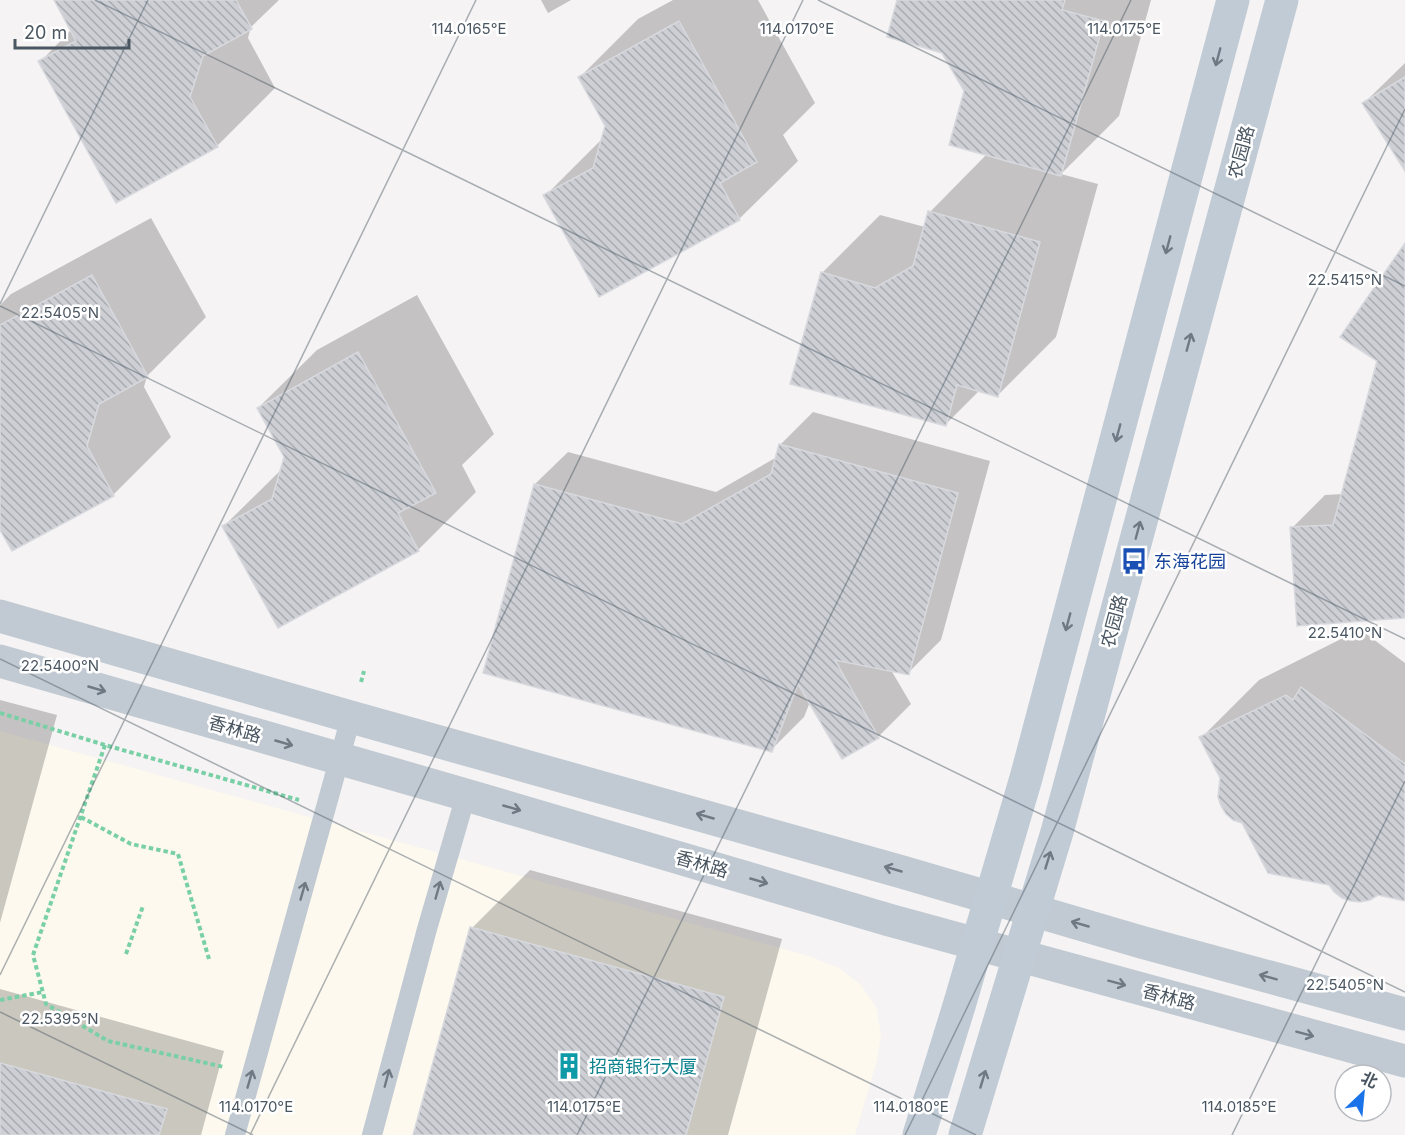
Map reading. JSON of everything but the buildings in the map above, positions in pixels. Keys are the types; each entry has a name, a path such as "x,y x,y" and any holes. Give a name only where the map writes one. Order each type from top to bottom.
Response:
{"main road":[{"path":"919,1135 1026,778 1233,0"},
{"name":"农园路","path":"965,1135 1074,769 1282,0"}],"street":[{"path":"0,616 1141,942 1405,1014"},
{"name":"香林路","path":"0,662 466,795 877,916 1405,1061"}],"lane":[{"path":"235,1135 351,717"},
{"path":"372,1135 427,929 466,795"}],"path":[{"path":"0,713 326,808"},
{"path":"105,745 33,955 46,1004 108,1041 252,1072"},
{"path":"81,817 131,844 178,854 209,959"},
{"path":"126,954 143,906"},
{"path":"0,1000 43,992"}],"shaded area":[{"path":"0,731 809,956 839,968 861,985 876,1007 881,1034 877,1060 855,1135 0,1135"}],"place":[{"name":"东海花园","path":"1134,561"},
{"name":"招商银行大厦","path":"569,1066"}]}
